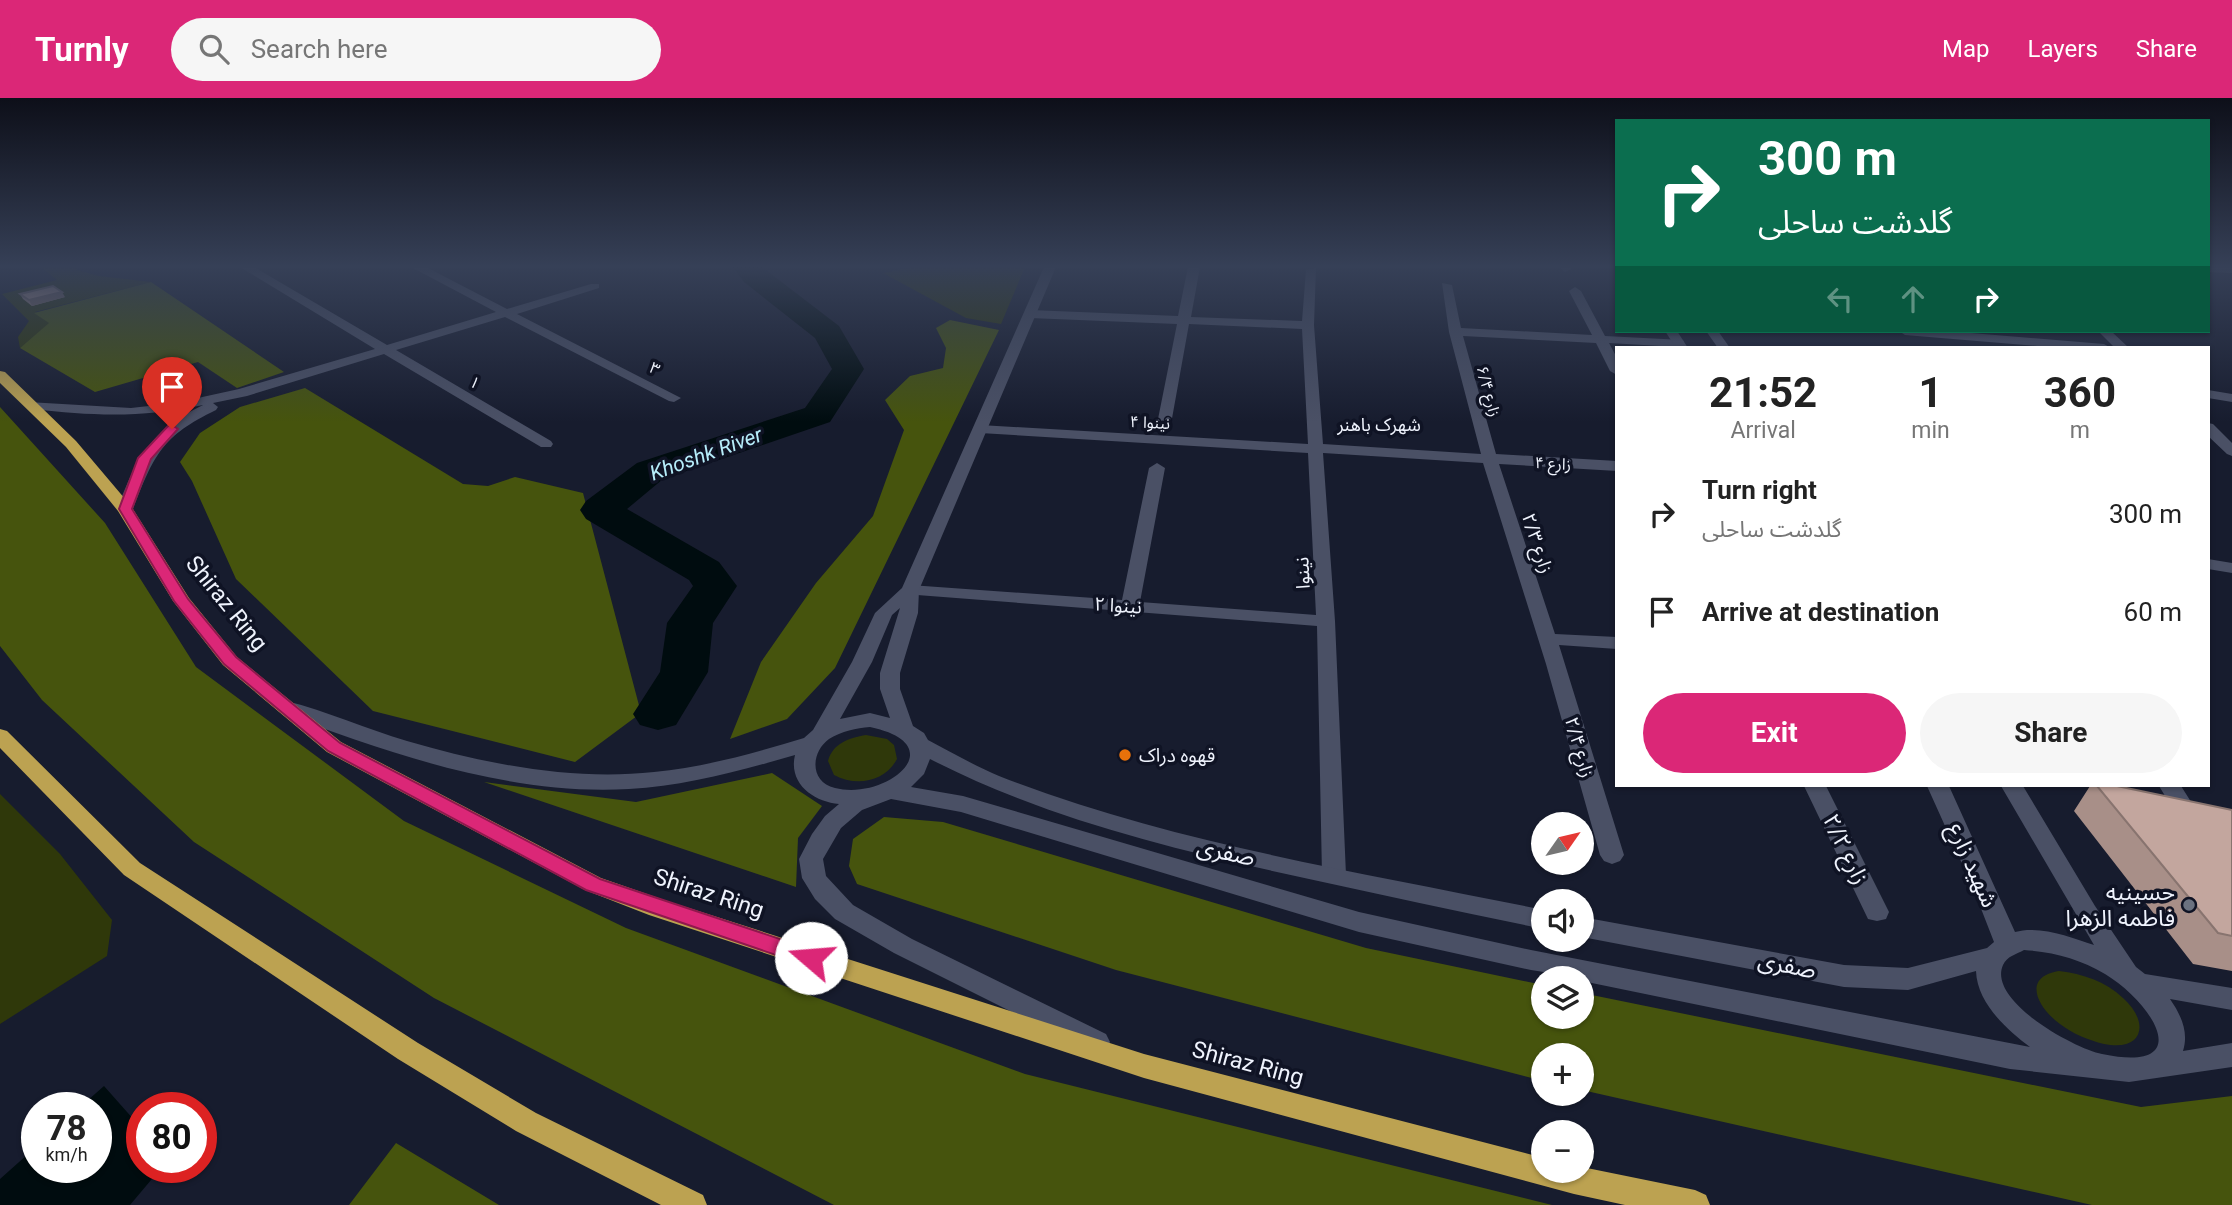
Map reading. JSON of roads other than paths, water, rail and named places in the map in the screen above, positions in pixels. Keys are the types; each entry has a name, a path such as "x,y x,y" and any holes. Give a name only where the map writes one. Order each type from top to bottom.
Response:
{"highway":[{"name":"Shiraz Ring","path":"0,375 71,444 125,509 182,601 230,661 334,747 593,884 658,908 1144,1066 1574,1180 1695,1205"},
{"path":"0,736 132,869 162,890 408,1051 526,1122 692,1205"}],"street":[{"path":"333,319 386,350"},
{"path":"33,405 86,411 131,412 174,407 242,393 488,319"},
{"name":"۳","path":"517,319 674,398"},
{"path":"903,726 890,689 890,673 909,613 910,590 1028,319"},
{"path":"1150,319 1308,325"},
{"name":"نینوا","path":"1308,319 1325,621 1334,875"},
{"name":"۶/۴ زارع","path":"1452,319 1489,460"},
{"path":"1589,319 1615,367"},
{"path":"1164,424 1184,320"},
{"path":"1454,332 1680,346"},
{"path":"1928,333 2081,346"},
{"path":"2106,333 2120,346"},
{"name":"۱","path":"386,350 546,444"},
{"path":"125,509 145,458 160,438 194,415 242,393"},
{"path":"2210,394 2232,398"},
{"name":"۴ نینوا","path":"980,429 1489,460"},
{"path":"2217,434 2232,452"},
{"name":"۴ زارع","path":"1489,460 1615,466"},
{"name":"۲/۳ زارع","path":"1489,460 1548,639"},
{"path":"1130,606 1157,468"},
{"path":"2210,564 2232,568"},
{"path":"910,590 884,613 862,662 816,740 804,755 802,768 807,780 816,790 831,796 879,795 963,804 1110,850 1359,922 1545,963 2010,1057 2127,1070 2232,1055"},
{"name":"۲ نینوا","path":"910,590 1325,621"},
{"path":"1548,639 1615,643"},
{"name":"۲/۴ زارع","path":"1548,639 1612,855"},
{"path":"285,707 342,729 445,758 556,778 598,782 686,775 738,765 816,740 852,722 870,720 903,726 914,734 920,744 922,757 917,770 906,782 854,803 833,821 811,859 814,878 824,893 844,912 902,946 1144,1066"},
{"name":"صفری","path":"920,744 989,780 1055,804 1192,845 1531,917"},
{"name":"۲/۲ زارع","path":"1815,787 1877,912"},
{"name":"شهید زارع","path":"1938,787 1985,888 1999,951 1988,972 1993,992 2009,1014 2033,1035 2064,1053 2108,1068"},
{"path":"2013,787 2086,913 2133,979 2152,996 2168,1018 2174,1039 2168,1056 2152,1067"},
{"path":"2171,787 2189,816"},
{"name":"صفری","path":"1594,929 1844,976 1909,979 1999,951 2022,940 2046,941 2074,947 2102,959 2133,979"},
{"path":"2133,979 2232,999"}],"waterway":[{"name":"Khoshk River","path":"658,714 684,672 690,623 715,586 704,571 600,510 650,471 818,415 848,369 828,333 809,319"}],"place":[{"name":"قهوه دراک","path":"1125,755"},
{"name":"حسینیه فاطمه الزهرا","path":"2189,905"}],"district":[{"name":"شهرک باهنر","path":"1379,425"}]}
